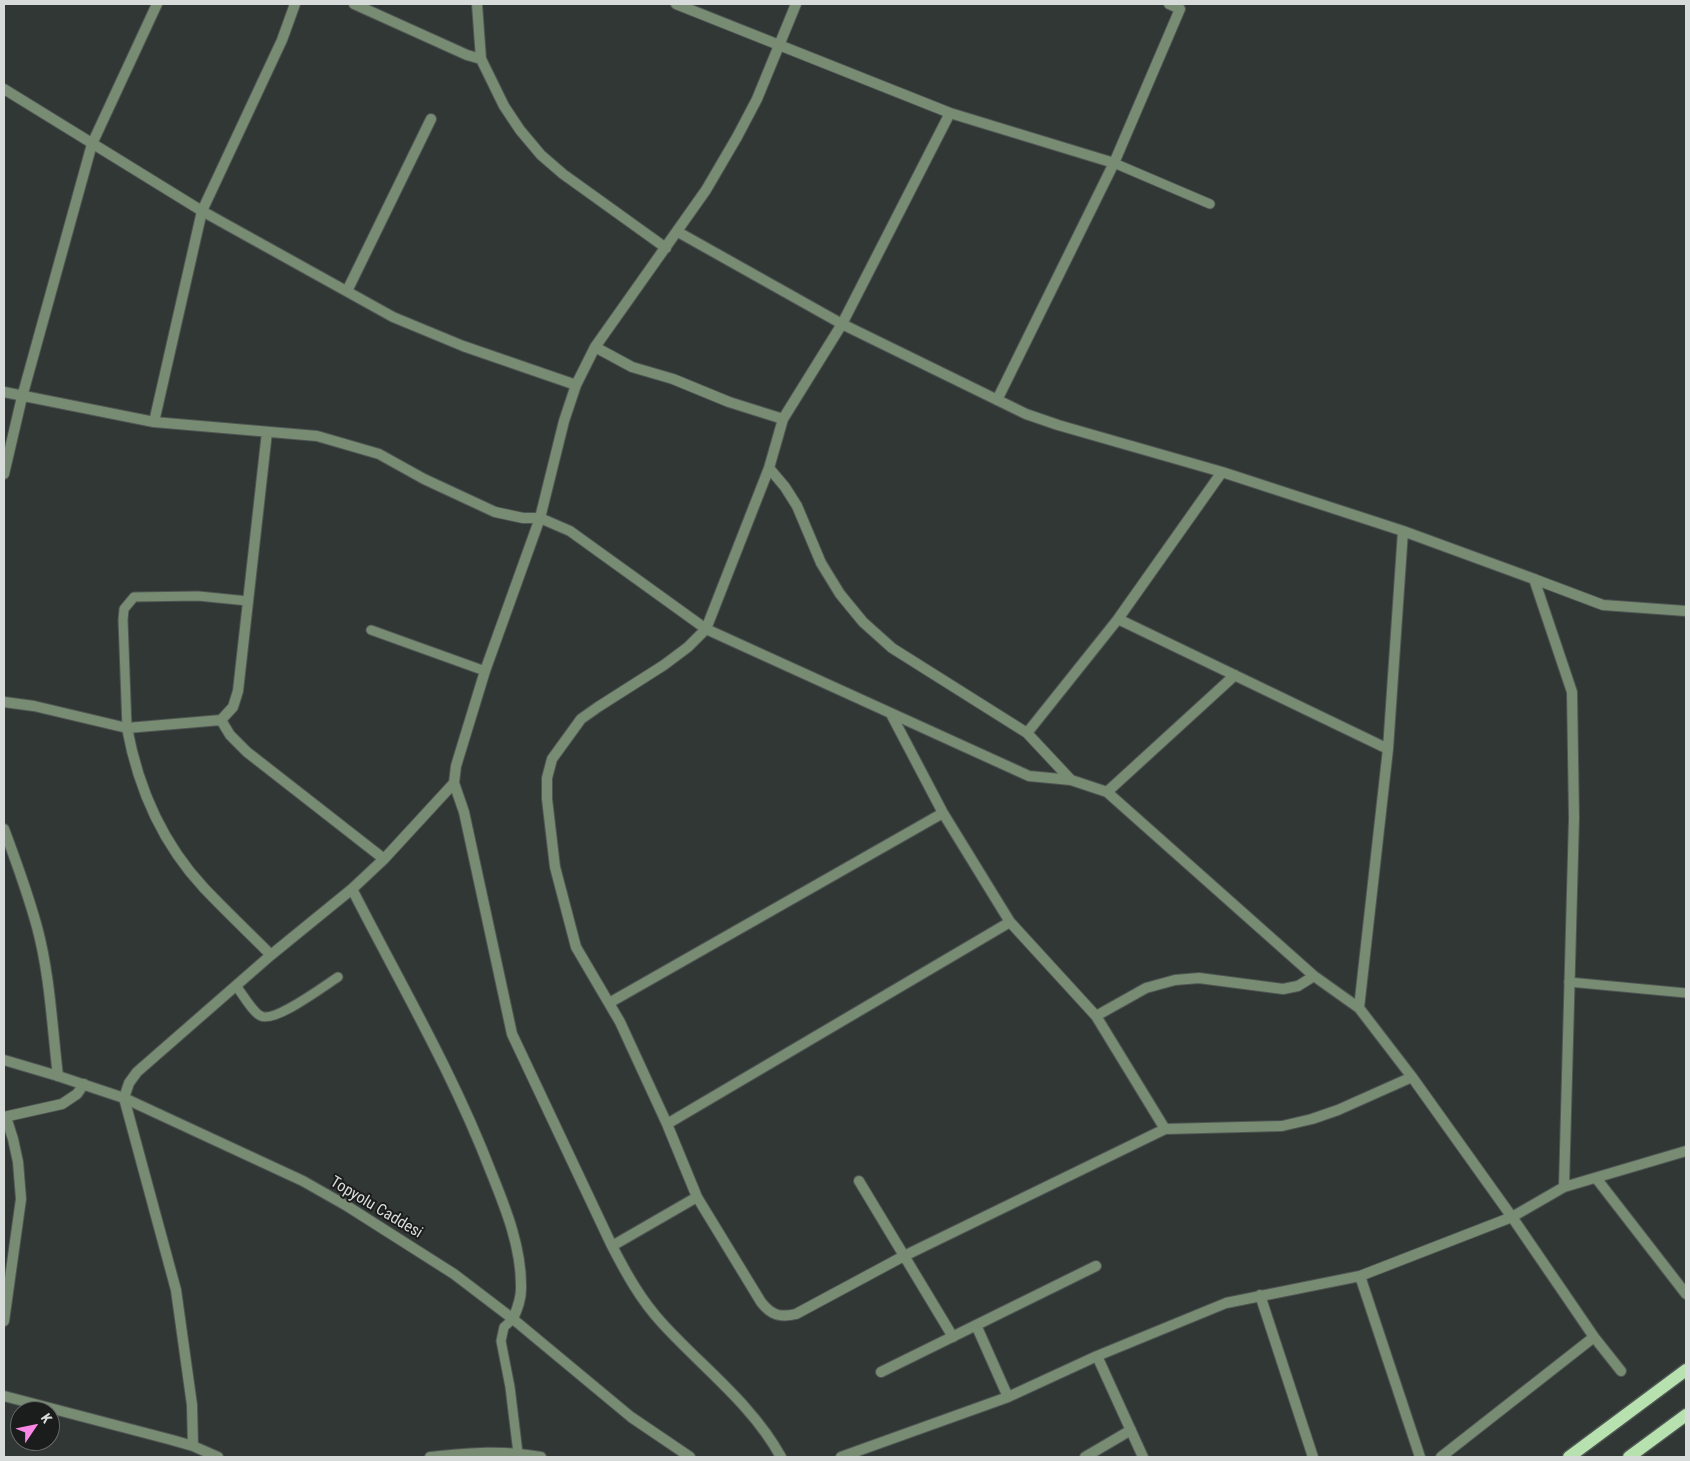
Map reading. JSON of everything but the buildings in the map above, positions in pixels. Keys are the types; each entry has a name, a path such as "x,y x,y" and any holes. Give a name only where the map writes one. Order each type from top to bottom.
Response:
{"main road":[{"path":"1570,1457 1686,1370"},
{"path":"1629,1457 1686,1415"}],"street":[{"path":"4,474 22,397 92,144 157,4"},
{"path":"154,422 202,211 282,40 295,4"},
{"path":"354,4 467,55 481,59"},
{"path":"477,4 481,59 504,106 520,130 541,154 563,174 666,248"},
{"path":"676,4 950,113 1114,163"},
{"path":"781,1457 762,1428 745,1407 662,1323 642,1299 626,1274 612,1246 512,1034 464,812 454,783 456,766 485,671 540,518 564,422 576,385 595,347 678,232 706,190 737,137 757,99 796,4"},
{"path":"997,400 1114,163 1180,9 1169,4"},
{"path":"4,89 202,211 393,317 427,332 576,385"},
{"path":"950,113 842,324 782,419 769,468 706,628 688,647 664,666 598,706 581,719 552,759 547,778 547,799 555,867 576,946 620,1022 667,1124 697,1197 761,1302 777,1316 785,1317 796,1314 904,1256 1165,1129 1282,1126 1312,1119 1338,1110 1412,1077"},
{"path":"347,290 431,118"},
{"path":"678,232 842,324 1026,414 1222,472 1403,532 1603,605 1686,611"},
{"path":"595,347 632,367 673,379 729,402 782,419"},
{"path":"4,392 154,422 317,436 378,454 424,479 495,512 523,518 540,518 570,530 706,628 891,714 1029,776 1071,780 1108,792 1314,976 1359,1008 1412,1077 1512,1217 1594,1337 1621,1371"},
{"path":"4,702 34,706 127,728 222,720 233,707 238,691 267,432"},
{"path":"769,468 785,487 797,506 821,563 835,586 863,622 892,648 1027,733 1071,780"},
{"path":"1027,733 1118,619 1222,472"},
{"path":"1359,1008 1388,749 1403,532"},
{"path":"1534,579 1572,692 1574,818 1564,1188"},
{"path":"1118,619 1388,749"},
{"path":"1108,792 1235,675"},
{"path":"891,714 944,813 1010,922 1096,1016 1165,1129"},
{"path":"222,720 230,735 247,752 384,859"},
{"path":"127,728 141,784 163,831 176,852 202,886 271,955"},
{"path":"193,1446 192,1405 176,1290 124,1098 129,1083 137,1072 271,955 352,889 384,859 454,783"},
{"path":"609,1003 944,813"},
{"path":"4,829 37,928 46,971 58,1076"},
{"path":"352,889 395,973 439,1052 474,1126 505,1208 519,1263 521,1290 518,1306 513,1318"},
{"path":"667,1124 1010,922"},
{"path":"1096,1016 1146,988 1174,980 1199,978 1283,989 1298,986 1314,976"},
{"name":"Topyolu Caddesi","path":"4,1060 124,1098 310,1185 454,1274 513,1318 631,1417 690,1457"},
{"path":"4,1321 20,1199 18,1162 14,1139 5,1117 62,1104 77,1094 84,1084"},
{"path":"841,1457 1008,1397 1097,1356 1226,1303 1360,1276 1512,1217 1564,1188 1686,1151"},
{"path":"1596,1178 1686,1294"},
{"path":"859,1180 953,1337"},
{"path":"612,1246 697,1197"},
{"path":"881,1372 1096,1266"},
{"path":"1360,1276 1420,1457"},
{"path":"1260,1295 1313,1457"},
{"path":"976,1326 1008,1397"},
{"path":"1442,1457 1594,1337"},
{"path":"1097,1356 1144,1457"},
{"path":"4,1396 193,1446 218,1457"},
{"path":"1085,1457 1131,1430"},
{"path":"430,1457 485,1452 518,1453 541,1457"}],"lane":[{"path":"1114,163 1210,204"},
{"path":"127,728 123,620 124,609 134,597 198,596 248,601"},
{"path":"371,630 485,671"},
{"path":"236,986 259,1015 268,1017 279,1014 338,977"},
{"path":"1569,982 1686,993"},
{"path":"513,1318 504,1327 501,1341 510,1387 518,1453"}]}
